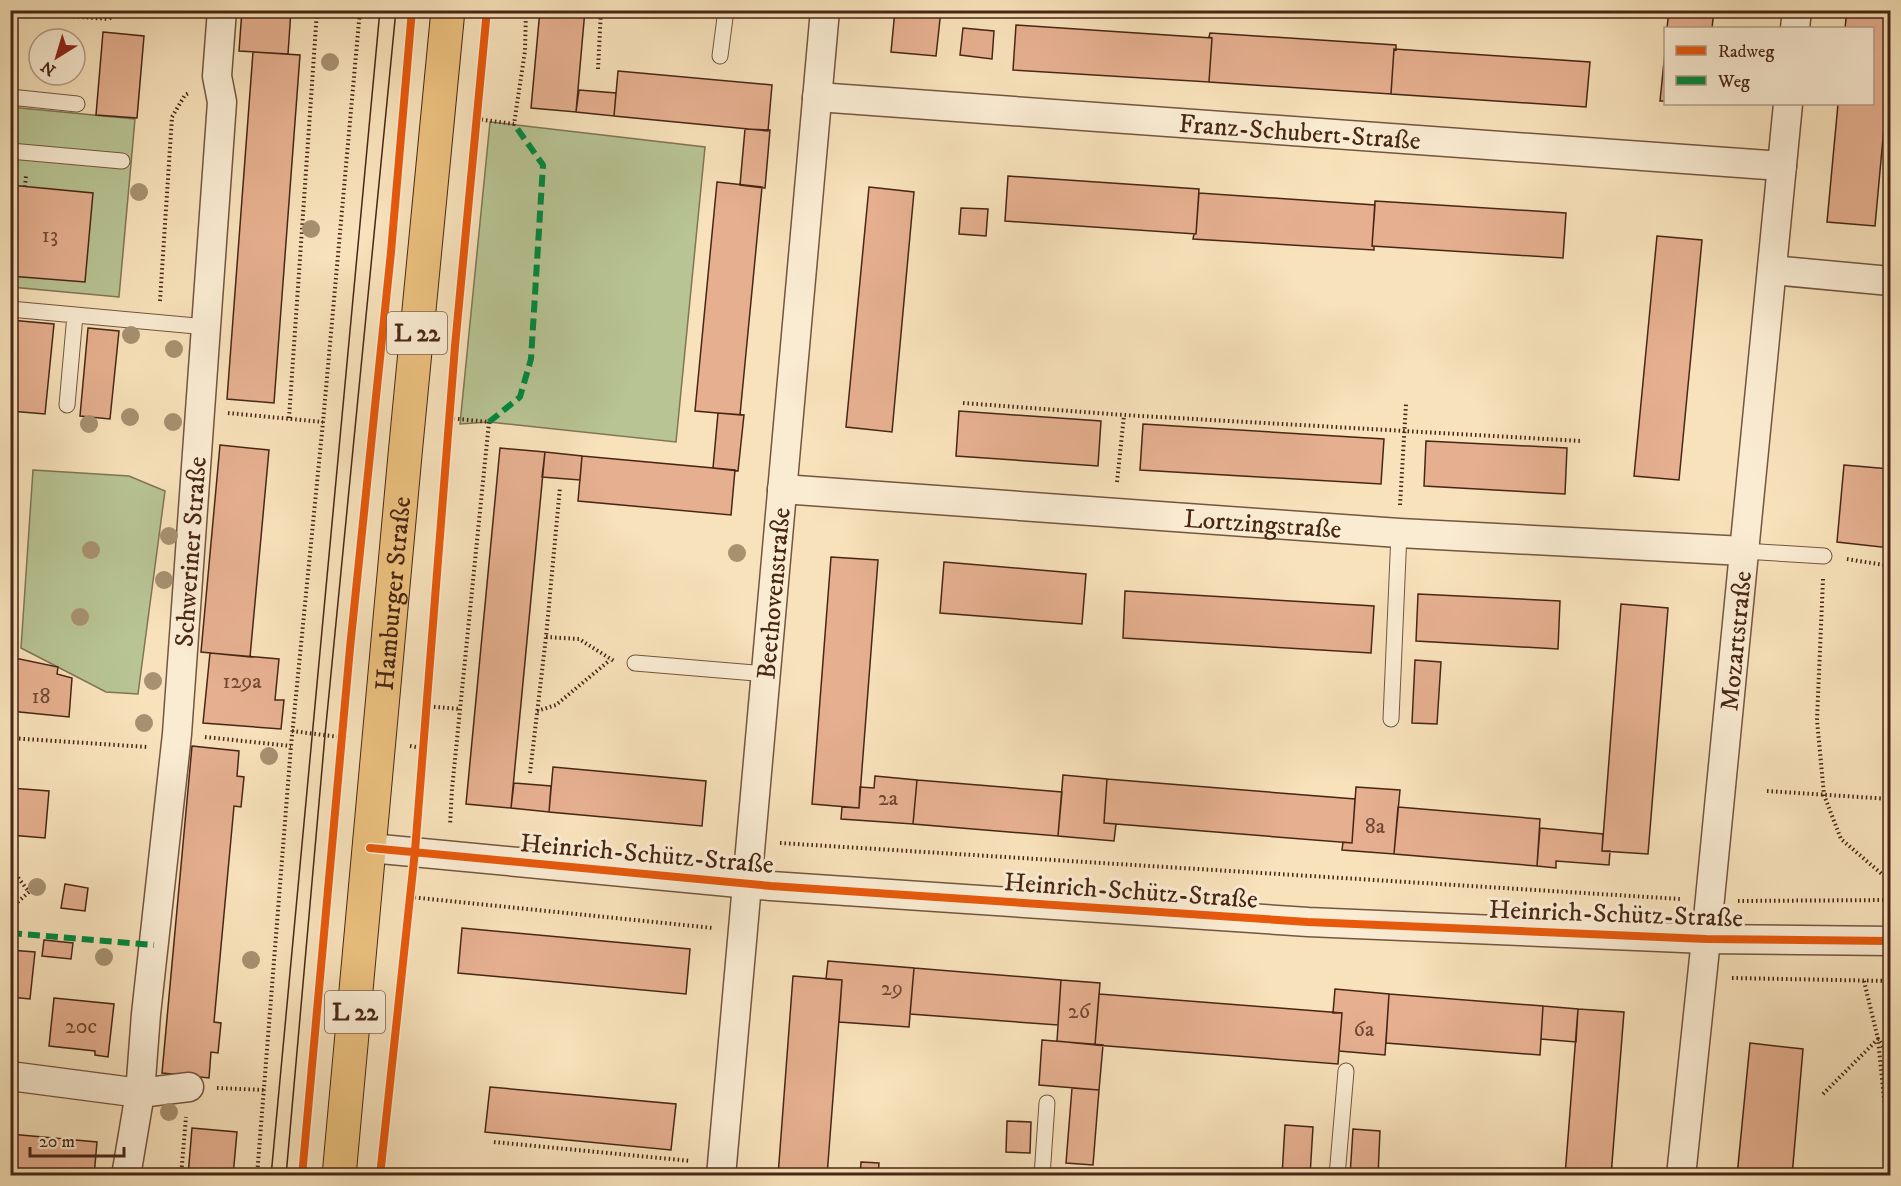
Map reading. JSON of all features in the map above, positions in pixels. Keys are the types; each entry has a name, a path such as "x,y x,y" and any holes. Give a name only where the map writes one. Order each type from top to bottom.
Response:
{"main road":[{"name":"Hamburger Straße","path":"339,1176 448,10"}],"street":[{"name":"Schweriner Straße","path":"126,1176 140,1093 146,1014 177,734 222,102 217,76 222,10"},
{"name":"Beethovenstraße","path":"722,1169 825,10"},
{"path":"1795,27 1797,10"},
{"name":"Franz-Schubert-Straße","path":"817,97 1782,166"},
{"name":"Mozartstraße","path":"1681,1176 1788,105"},
{"path":"1772,270 1890,281"},
{"name":"Lortzingstraße","path":"782,489 1399,533 1744,551"},
{"name":"Heinrich-Schütz-Straße","path":"370,848 747,884 1308,922 1706,939 1890,941"},
{"path":"10,1076 140,1093 189,1087"}],"lane":[{"path":"720,57 726,10"},
{"path":"10,97 77,104"},
{"path":"10,152 122,161"},
{"path":"10,309 207,327"},
{"path":"67,405 75,315"},
{"path":"1391,719 1399,533"},
{"path":"1744,551 1824,556"},
{"path":"635,663 766,674"},
{"path":"1337,1176 1346,1071"},
{"path":"1042,1176 1047,1103"}],"path":[{"path":"27,10 27,13 109,19 119,10"},
{"path":"257,1176 291,746 323,422 358,10 317,11 289,418"},
{"path":"477,119 514,124 525,51 526,10"},
{"path":"598,69 602,10"},
{"path":"158,323 172,117 185,95 217,76"},
{"path":"963,403 1124,416 1581,441"},
{"path":"1399,533 1406,404"},
{"path":"201,411 323,422"},
{"path":"1114,513 1124,416"},
{"path":"449,418 489,422 451,813"},
{"path":"530,773 560,487"},
{"path":"1890,566 1824,556 1817,720 1824,795 1841,839 1890,881"},
{"path":"546,637 579,639 610,660 635,663"},
{"path":"537,711 556,705 610,660"},
{"path":"425,706 460,710"},
{"path":"342,747 343,726"},
{"path":"1767,791 1890,799"},
{"path":"773,842 1709,901 1890,900"},
{"path":"10,867 29,892 10,909"},
{"path":"410,897 743,931"},
{"path":"1702,978 1890,981"},
{"path":"1864,981 1878,1039 1890,1159 1884,1176"},
{"path":"1878,1039 1890,1057"},
{"path":"1823,1094 1878,1039"},
{"path":"181,1176 189,1087 264,1090"},
{"path":"494,1142 722,1169"}],"green space":[{"path":"10,107 135,119 119,297 11,287"},
{"path":"490,122 705,147 676,442 489,422 460,424"},
{"path":"33,470 129,476 165,491 138,694 106,692 21,648"}],"building":[{"path":"242,10 291,10 288,54 239,51"},
{"path":"540,10 585,10 576,112 531,108"},
{"path":"895,10 941,10 936,56 891,52"},
{"path":"1669,10 1714,10 1712,27 1667,27"},
{"path":"1847,10 1890,10 1890,61 1875,226 1827,222 1838,105 1874,105 1874,27 1845,27"},
{"path":"1016,25 1212,38 1209,82 1013,70"},
{"path":"963,28 994,31 992,59 960,55"},
{"path":"103,32 144,36 137,118 96,115"},
{"path":"1210,33 1396,45 1391,94 1209,82 1212,38 1209,37"},
{"path":"1394,49 1590,62 1586,107 1391,94"},
{"path":"253,52 300,55 274,403 227,399"},
{"path":"1664,62 1664,101 1660,101"},
{"path":"618,71 772,85 768,131 614,116"},
{"path":"579,90 616,93 614,116 576,112"},
{"path":"745,129 770,130 765,188 740,185"},
{"path":"1008,176 1199,189 1196,234 1005,221"},
{"path":"717,182 762,187 740,415 695,411"},
{"path":"10,185 93,193 85,282 10,276"},
{"path":"869,187 914,192 892,432 846,427"},
{"path":"1199,193 1375,205 1372,246 1374,250 1193,239 1196,234"},
{"path":"1375,201 1566,213 1563,258 1372,246"},
{"path":"961,208 988,209 986,236 959,234"},
{"path":"1657,236 1702,240 1679,480 1634,476"},
{"path":"10,320 54,324 45,414 10,411"},
{"path":"88,328 119,331 110,419 80,416"},
{"path":"959,411 1101,421 1098,466 956,456"},
{"path":"718,413 744,415 738,471 713,468"},
{"path":"1143,424 1384,439 1381,484 1140,470"},
{"path":"1426,441 1567,448 1565,494 1424,486"},
{"path":"220,445 269,450 250,657 201,652"},
{"path":"500,448 545,452 511,808 466,804"},
{"path":"545,452 582,456 580,480 542,477"},
{"path":"582,456 735,470 731,515 578,501"},
{"path":"1844,465 1890,469 1890,548 1837,542"},
{"path":"831,557 878,560 859,808 812,804"},
{"path":"944,562 1086,574 1082,624 940,613"},
{"path":"1125,591 1374,606 1371,653 1123,638"},
{"path":"1418,594 1560,601 1558,649 1416,641"},
{"path":"1621,604 1668,608 1648,854 1602,851"},
{"path":"210,653 279,659 275,700 284,700 281,729 203,723"},
{"path":"10,657 58,667 57,674 72,678 69,717 10,711"},
{"path":"1415,660 1441,662 1437,724 1412,723"},
{"path":"192,746 239,751 237,776 244,777 241,807 234,806 214,1022 221,1023 218,1053 211,1052 209,1078 162,1073"},
{"path":"553,767 706,781 702,826 549,812"},
{"path":"1063,775 1107,779 1104,823 1116,824 1114,841 1058,836"},
{"path":"875,776 917,780 913,824 841,819 842,807 859,808 860,787 874,788"},
{"path":"1107,779 1355,799 1352,843 1104,823"},
{"path":"917,780 1062,792 1058,836 913,824"},
{"path":"514,783 551,786 549,812 511,808"},
{"path":"1356,787 1400,790 1394,854 1342,850 1343,842 1352,843"},
{"path":"10,788 49,791 45,838 10,835"},
{"path":"1398,807 1540,819 1537,866 1394,854"},
{"path":"1540,828 1603,834 1602,851 1610,851 1609,865 1556,861 1556,868 1537,866"},
{"path":"65,884 88,888 85,911 61,908"},
{"path":"462,928 690,949 686,994 458,973"},
{"path":"44,940 73,943 71,959 42,956"},
{"path":"10,950 35,952 30,999 10,997"},
{"path":"828,961 914,968 909,1027 839,1022 842,980 826,979"},
{"path":"914,968 1061,980 1058,1025 910,1014"},
{"path":"793,976 842,980 827,1176 778,1176"},
{"path":"1061,980 1100,983 1095,1045 1057,1041"},
{"path":"1335,989 1389,994 1385,1055 1339,1051 1342,1013 1333,1013"},
{"path":"1099,994 1342,1013 1338,1064 1095,1045"},
{"path":"1389,994 1543,1006 1540,1055 1386,1043"},
{"path":"54,998 114,1004 108,1057 95,1055 95,1051 49,1046"},
{"path":"1543,1006 1578,1009 1576,1042 1541,1039"},
{"path":"1578,1009 1624,1012 1611,1176 1565,1176"},
{"path":"1042,1040 1103,1045 1099,1090 1039,1085"},
{"path":"1750,1043 1803,1049 1792,1176 1737,1176"},
{"path":"490,1087 676,1104 671,1150 485,1132"},
{"path":"1072,1088 1099,1090 1093,1165 1066,1163"},
{"path":"1007,1121 1031,1122 1030,1153 1006,1152"},
{"path":"1285,1125 1313,1127 1310,1176 1282,1176"},
{"path":"192,1128 237,1132 233,1176 188,1176"},
{"path":"1353,1129 1380,1131 1378,1176 1350,1176"},
{"path":"10,1134 97,1142 94,1176 10,1176"},
{"path":"861,1162 879,1163 878,1176 860,1176"}],"tram line":[{"path":"271,1176 380,10"},
{"path":"286,1176 325,735 396,10"}],"marked path":[{"path":"10,11 27,13"},
{"path":"489,422 520,397 531,359 543,165 514,124"},
{"path":"10,933 154,945"}],"cycle path":[{"path":"302,1176 350,648 391,252 412,10"},
{"path":"380,1176 415,851 455,346 487,10"},
{"path":"370,848 771,886 1308,922 1706,939 1890,941"}]}
